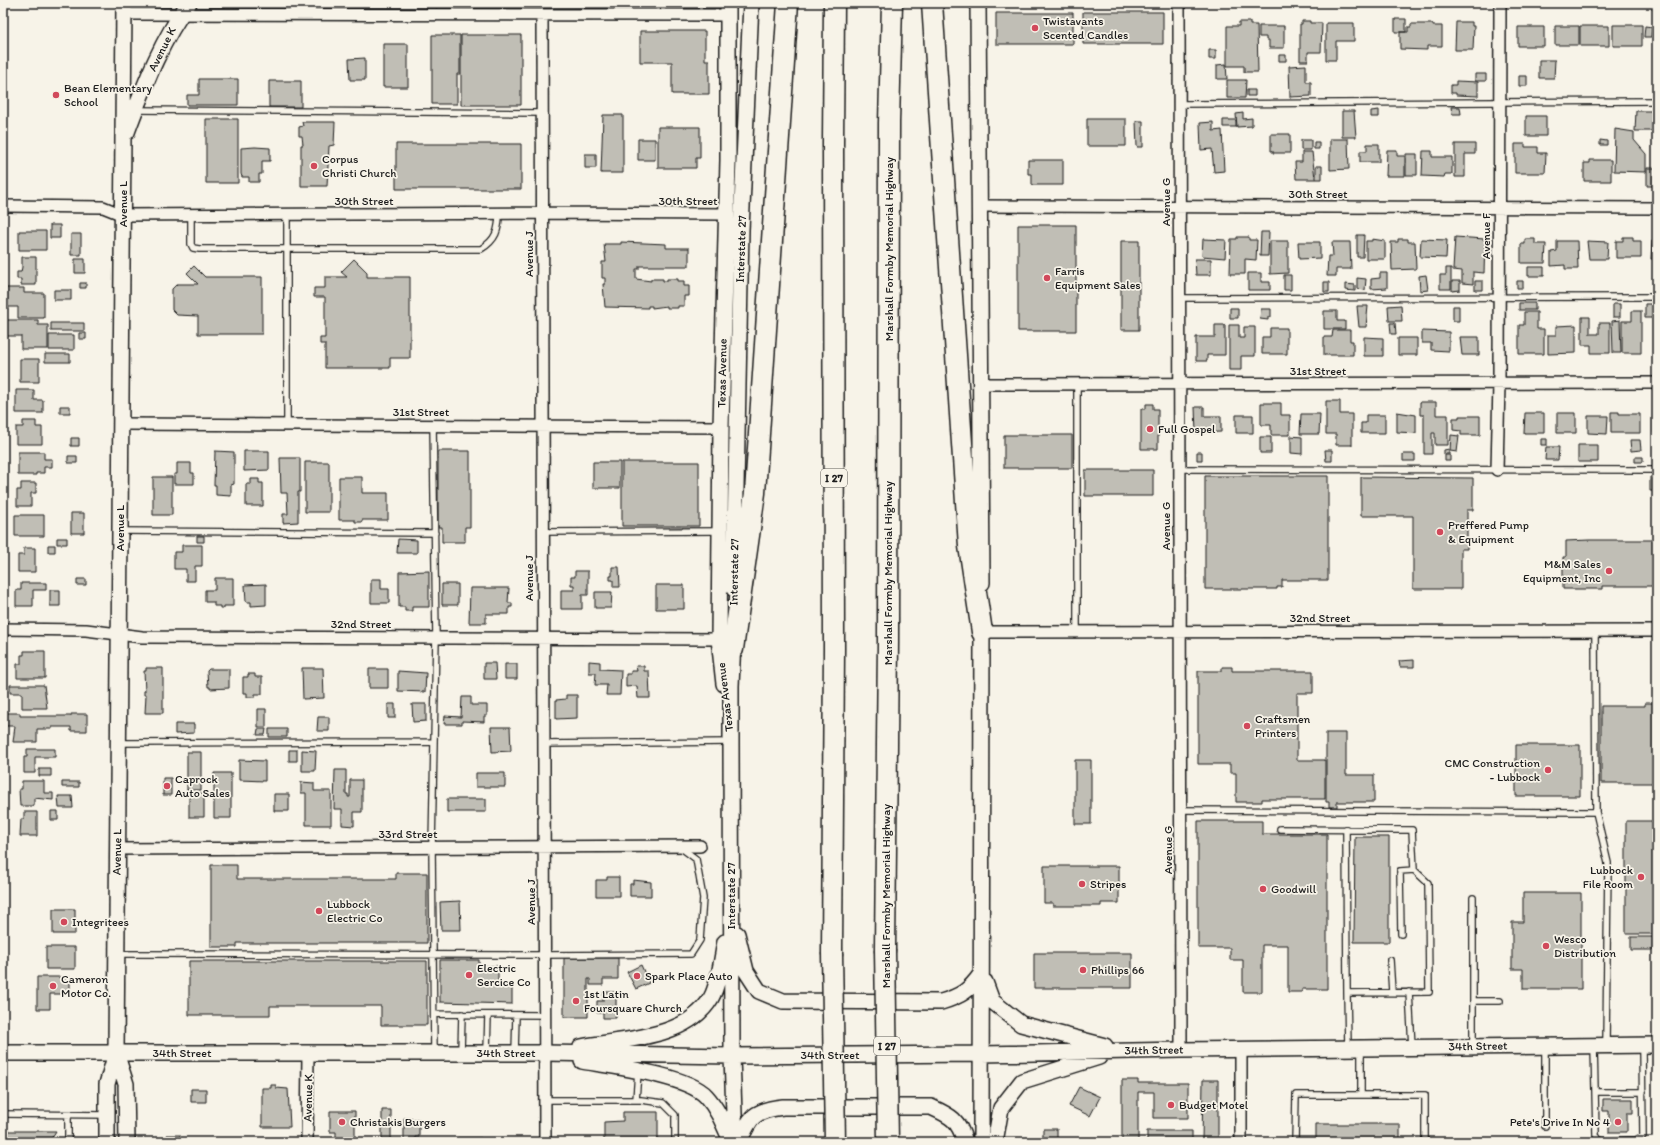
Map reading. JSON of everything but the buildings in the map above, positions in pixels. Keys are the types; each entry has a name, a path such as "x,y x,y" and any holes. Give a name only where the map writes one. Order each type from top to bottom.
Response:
{"highway":[{"path":"726,644 755,493 788,3"},
{"name":"I 27","path":"834,3 834,649 832,953 835,1142"},
{"name":"Marshall Formby Memorial Highway","path":"888,1142 885,950 888,642 889,123 892,3"},
{"path":"932,3 968,546 982,632"}],"main road":[{"path":"742,222 747,3"},
{"name":"Interstate 27","path":"735,1142 732,1056 731,686 726,644 751,3"},
{"path":"978,3 982,632 981,1142"},
{"name":"Avenue L","path":"107,1142 107,1084 116,1053 124,9"},
{"name":"Avenue K","path":"124,143 151,69 166,38 185,9"},
{"name":"Texas Avenue","path":"726,644 720,531 728,9"},
{"path":"731,910 746,971 759,991 783,1001 941,1002 962,994 972,987 981,974"},
{"path":"544,1053 643,1037 685,1024 698,1013 711,998 719,972 731,910"},
{"path":"981,974 992,1001 1021,1024 1122,1051"},
{"name":"34th Street","path":"3,1053 544,1053 732,1056 981,1054 1354,1047 1657,1045"},
{"path":"995,1142 1001,1108 1022,1081 1122,1051"},
{"name":"Avenue L","path":"116,1053 126,1084 126,1142"},
{"path":"544,1053 686,1083 705,1095 721,1116 731,1142"},
{"path":"739,1142 748,1121 759,1112 767,1109 783,1107 930,1108 951,1116 962,1128 964,1142"}],"street":[{"name":"Avenue G","path":"1179,3 1181,1050"},
{"name":"Avenue F","path":"1497,470 1499,384 1500,3"},
{"path":"124,9 542,15 728,9"},
{"name":"Avenue J","path":"542,15 542,638 545,1142"},
{"name":"30th Street","path":"3,206 103,207 123,216 499,213 726,214"},
{"name":"30th Street","path":"979,206 1657,208"},
{"name":"31st Street","path":"980,384 1657,383"},
{"name":"31st Street","path":"120,424 721,427"},
{"name":"32nd Street","path":"3,629 86,630 142,637 542,638 726,644"},
{"name":"32nd Street","path":"982,632 1657,631"},
{"name":"33rd Street","path":"117,849 700,846"},
{"path":"1241,1049 1241,1142"},
{"name":"Avenue K","path":"308,1053 308,1142"}],"lane":[{"path":"1179,104 1657,101"},
{"path":"136,110 542,113"},
{"path":"191,215 191,244 193,248 481,250 496,236 499,229 499,213"},
{"path":"287,214 287,425"},
{"path":"1179,298 1499,296 1657,297"},
{"path":"1077,384 1077,632"},
{"path":"433,425 436,637 432,847 434,1053"},
{"path":"1179,469 1657,470"},
{"path":"120,531 435,532"},
{"path":"542,532 720,531"},
{"path":"1595,631 1596,812 1608,863 1600,1045 1596,1092 1596,1135 1599,1140 1636,1140 1643,1136 1642,1045"},
{"path":"118,743 434,742"},
{"path":"543,744 731,742"},
{"path":"1181,810 1596,812"},
{"path":"1280,829 1412,830 1414,870 1428,883 1429,992 1347,993"},
{"path":"1346,829 1347,993 1361,1095"},
{"path":"116,954 544,956 691,954 700,940 703,898 696,859 678,846"},
{"path":"1400,934 1400,871 1414,870"},
{"path":"1473,898 1473,1046"},
{"path":"1390,960 1392,992"},
{"path":"1409,992 1412,1047"},
{"path":"1473,1001 1500,1001"},
{"path":"434,1014 544,1015"},
{"path":"461,1053 462,1014"},
{"path":"487,1053 488,1015"},
{"path":"515,1053 516,1015"},
{"path":"1545,1046 1545,1126"},
{"path":"636,1100 638,1072"},
{"path":"1596,1092 1643,1092"},
{"path":"1295,1142 1296,1095 1424,1095 1425,1142"},
{"path":"544,1100 636,1100 663,1103 675,1115 675,1142"},
{"path":"3,1114 107,1115"},
{"path":"68,1115 68,1142"}],"place":[{"name":"Twistavants Scented Candles","path":"1035,28"},
{"name":"Bean Elementary School","path":"56,95"},
{"name":"Corpus Christi Church","path":"314,166"},
{"name":"Farris Equipment Sales","path":"1047,278"},
{"name":"Full Gospel","path":"1150,429"},
{"name":"Preffered Pump & Equipment","path":"1440,532"},
{"name":"M&M Sales Equipment, Inc","path":"1609,571"},
{"name":"Craftsmen Printers","path":"1247,726"},
{"name":"CMC Construction - Lubbock","path":"1548,770"},
{"name":"Caprock Auto Sales","path":"167,786"},
{"name":"Lubbock File Room","path":"1641,877"},
{"name":"Stripes","path":"1082,884"},
{"name":"Goodwill","path":"1263,889"},
{"name":"Lubbock Electric Co","path":"319,911"},
{"name":"Integritees","path":"64,922"},
{"name":"Wesco Distribution","path":"1546,946"},
{"name":"Phillips 66","path":"1083,970"},
{"name":"Electric Sercice Co","path":"469,975"},
{"name":"Spark Place Auto","path":"637,976"},
{"name":"Cameron Motor Co.","path":"53,986"},
{"name":"1st Latin Foursquare Church","path":"576,1001"},
{"name":"Budget Motel","path":"1171,1105"},
{"name":"Christakis Burgers","path":"342,1122"},
{"name":"Pete's Drive In No 4","path":"1618,1122"}]}
